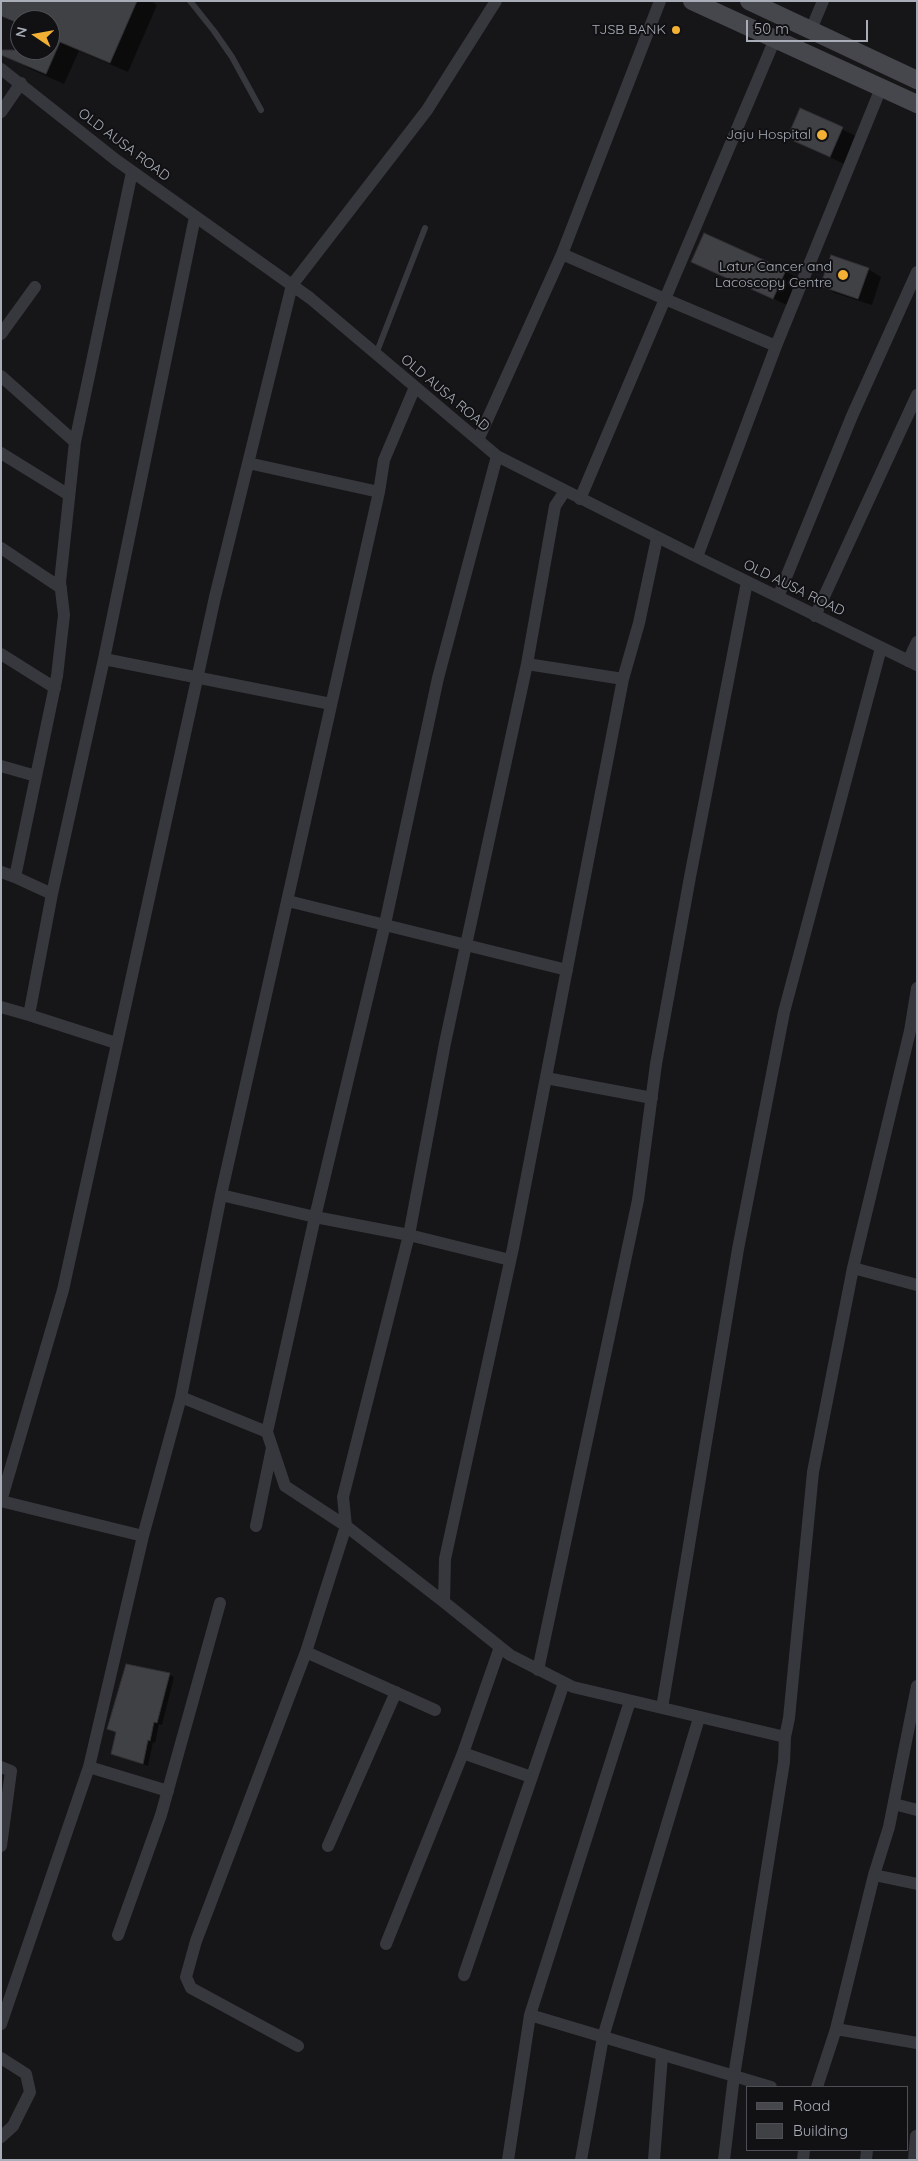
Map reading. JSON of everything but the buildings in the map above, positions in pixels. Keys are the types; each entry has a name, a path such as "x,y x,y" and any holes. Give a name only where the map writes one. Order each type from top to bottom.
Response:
{"main road":[{"path":"692,1 917,104"},
{"path":"749,1 810,32 917,80"}],"street":[{"path":"143,1536 1,1500 63,1290 116,1043 198,679 292,285 428,110 496,1"},
{"path":"478,440 562,254 660,1"},
{"path":"810,32 823,1"},
{"path":"580,499 775,39"},
{"name":"OLD AUSA ROAD","path":"1,69 132,172 310,298 497,456 697,558 912,663"},
{"path":"1,112 21,83"},
{"path":"697,558 776,346 881,88"},
{"path":"15,877 55,688 64,615 61,588 75,442 132,172"},
{"path":"28,1015 196,217"},
{"path":"562,254 665,300 776,346"},
{"path":"778,598 852,416 917,272"},
{"path":"1,334 35,287"},
{"path":"1,376 75,442"},
{"path":"1,2024 89,1768 143,1536 181,1397 221,1195 379,492 384,460 415,387"},
{"path":"815,616 917,395"},
{"path":"1,452 69,495"},
{"path":"497,456 438,678 385,924 315,1217 267,1432 286,1486 346,1526 510,1656 572,1687 785,1737"},
{"path":"248,463 379,492"},
{"path":"298,2046 191,1988 186,1977 196,1941 306,1652 346,1526 343,1497 409,1235 445,1043 527,664 555,506 565,491"},
{"path":"444,1602 445,1559 510,1260 623,678 639,623 657,538"},
{"path":"1,548 61,588"},
{"path":"538,1670 638,1200 652,1098 690,877 747,582"},
{"path":"912,663 917,642"},
{"path":"662,1708 738,1249 784,1012 881,648"},
{"path":"1,654 55,688"},
{"path":"104,659 331,704"},
{"path":"527,664 623,678"},
{"path":"1,766 36,776"},
{"path":"1,872 52,894"},
{"path":"288,900 567,970"},
{"path":"724,2160 734,2076 784,1762 813,1472 853,1268 910,1031 917,988"},
{"path":"1,1007 116,1043"},
{"path":"546,1078 652,1098"},
{"path":"221,1195 315,1217 409,1235 510,1260"},
{"path":"853,1268 917,1285"},
{"path":"181,1397 267,1432"},
{"path":"256,1526 272,1448"},
{"path":"118,1936 168,1790 220,1603"},
{"path":"386,1944 464,1753 500,1647"},
{"path":"306,1652 434,1710"},
{"path":"464,1976 564,1683"},
{"path":"817,2086 836,2029 874,1875 894,1804 911,1756 917,1686"},
{"path":"328,1846 396,1692"},
{"path":"508,2160 530,2015 630,1701"},
{"path":"581,2160 602,2037 699,1718"},
{"path":"464,1753 531,1777"},
{"path":"1,1767 11,1771 1,1846"},
{"path":"89,1768 168,1790"},
{"path":"894,1804 917,1810"},
{"path":"874,1875 917,1884"},
{"path":"530,2015 768,2086"},
{"path":"836,2029 917,2043"},
{"path":"654,2160 662,2055"},
{"path":"1,2058 26,2074 30,2092 13,2126 1,2137"},
{"path":"913,2136 914,2160"}],"lane":[{"path":"190,1 232,57 260,110"},
{"path":"376,354 425,228"}],"place":[{"name":"TJSB BANK","path":"676,30"},
{"name":"Jaju Hospital","path":"822,135"},
{"name":"Latur Cancer and Lacoscopy Centre","path":"843,275"}]}
